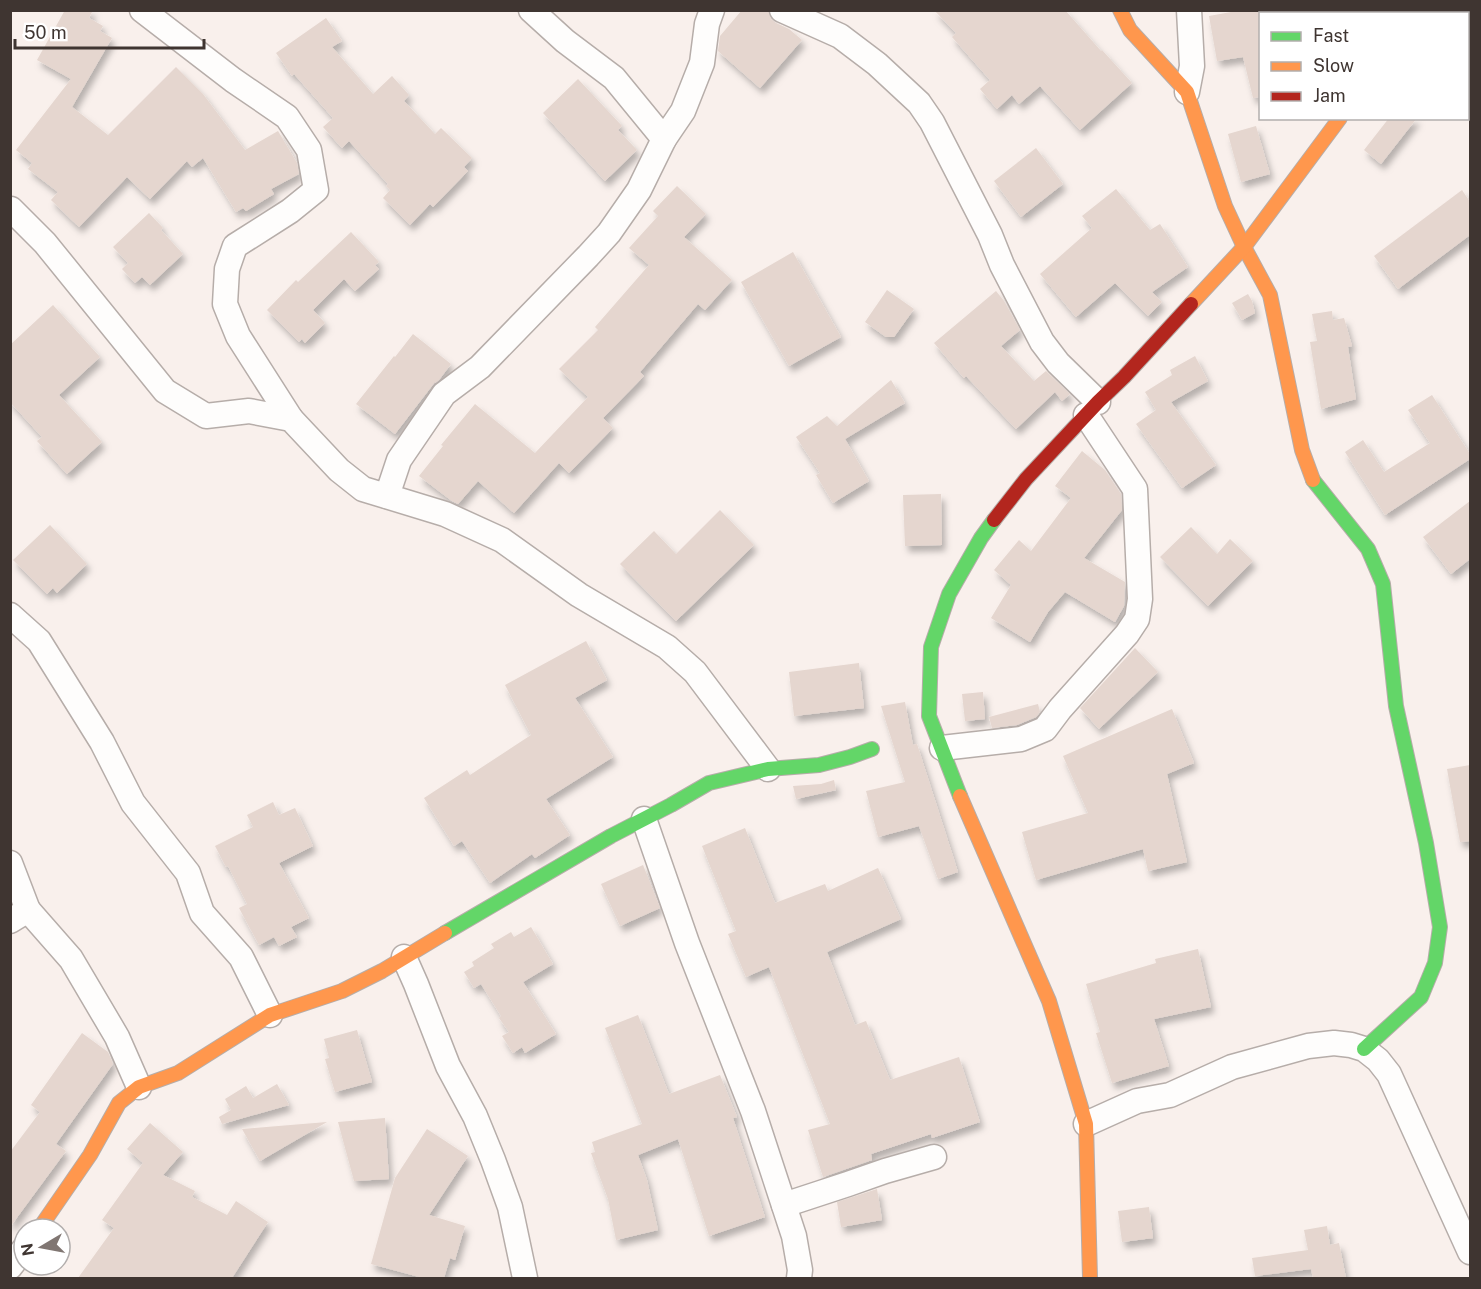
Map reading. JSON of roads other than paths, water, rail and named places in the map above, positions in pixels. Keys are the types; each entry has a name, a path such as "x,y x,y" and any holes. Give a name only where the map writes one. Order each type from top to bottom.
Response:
{"street":[{"path":"142,10 233,80 288,117 309,150 316,190 290,211 235,246 227,269 225,303 238,336 291,419 339,470 363,489 446,514 502,540 579,595 667,647 694,672 768,769"},
{"path":"531,10 565,41 614,78 664,140"},
{"path":"387,496 399,460 444,394 480,367 588,256 609,233 639,190 664,140 683,111 702,63 707,24 712,10"},
{"path":"782,10 840,36 877,64 919,103 938,132 1042,342 1092,408 1135,489 1140,599 1137,619 1127,634 1045,729 1021,739 942,748"},
{"path":"1120,10 1130,30 1187,92 1226,206 1269,295 1302,450 1313,480 1368,549 1383,584 1396,705 1426,843 1440,927 1435,963 1421,997 1364,1049"},
{"path":"1187,92 1192,66 1190,10"},
{"path":"1470,10 1470,23"},
{"path":"1090,1278 1086,1124 1049,1000 966,813 929,716 931,647 949,594 981,538 1026,479 1244,247 1339,120"},
{"path":"11,209 45,243 165,391 206,416 249,411 291,419"},
{"path":"10,615 39,641 102,742 133,803 188,873 202,914 241,957 270,1015"},
{"path":"47,1217 90,1155 119,1103 139,1087 178,1073 270,1015 342,991 611,836 709,783 768,769 819,765 872,749"},
{"path":"644,819 687,944 753,1111 794,1236 800,1278"},
{"path":"10,863 19,915 71,959 117,1037 139,1087"},
{"path":"404,957 448,1066 475,1116 493,1160 510,1207 525,1278"},
{"path":"1086,1124 1137,1101 1170,1095 1232,1067 1308,1046 1334,1043 1364,1049 1378,1060 1389,1074 1470,1252"},
{"path":"784,1205 934,1157"}]}
